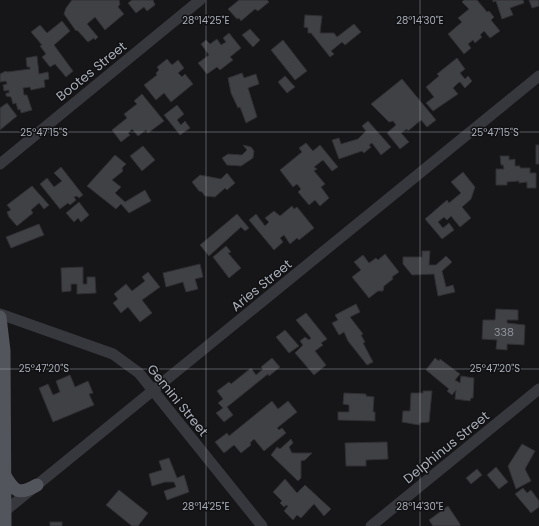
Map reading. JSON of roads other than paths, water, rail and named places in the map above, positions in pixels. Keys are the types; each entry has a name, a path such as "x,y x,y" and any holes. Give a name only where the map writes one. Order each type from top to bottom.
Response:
{"main road":[{"path":"0,315 4,351 4,474 2,514 4,526"},
{"path":"4,474 10,484 18,491 26,491 37,485"}],"street":[{"name":"Bootes Street","path":"0,164 200,0"},
{"name":"Aries Street","path":"2,514 539,76"},
{"name":"Gemini Street","path":"0,315 113,354 139,373 262,526"},
{"name":"Delphinus Street","path":"371,526 539,389"}]}
